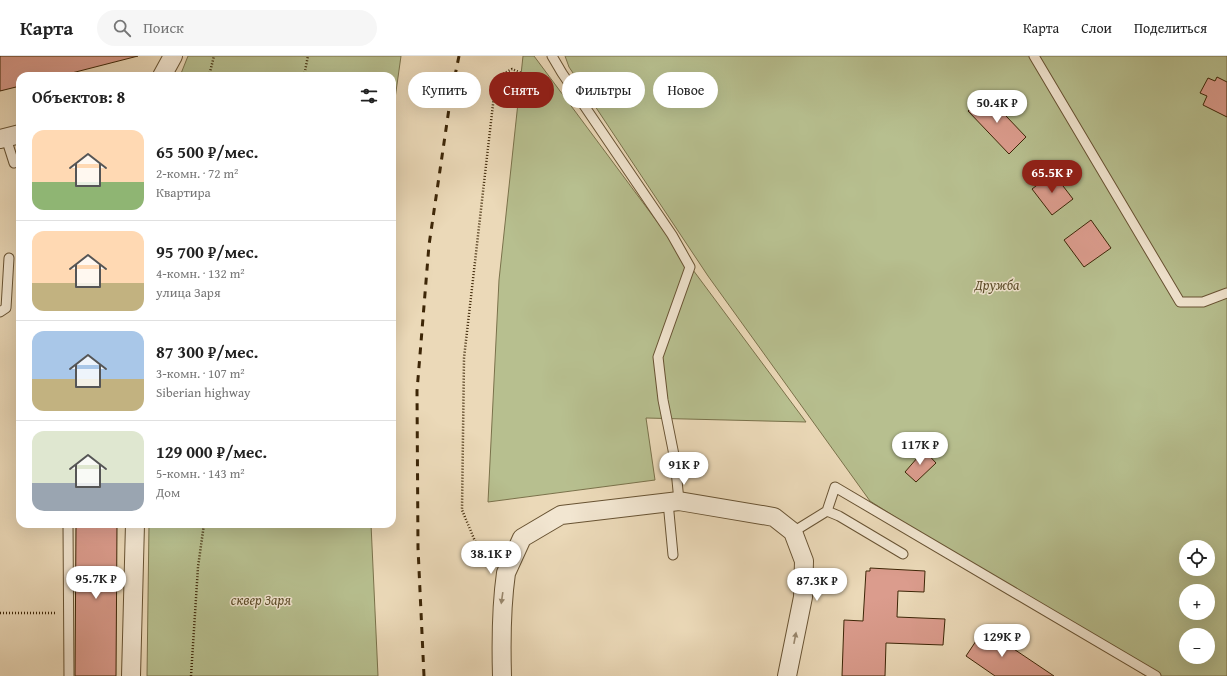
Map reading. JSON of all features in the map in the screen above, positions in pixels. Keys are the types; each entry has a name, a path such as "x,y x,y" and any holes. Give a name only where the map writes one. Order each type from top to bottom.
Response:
{"street":[{"path":"164,72 173,56"},
{"path":"502,676 501,606 506,573 522,538 561,515 674,501 774,517 793,532 804,561 803,597 787,676"},
{"path":"132,676 135,528"}],"lane":[{"path":"552,56 562,72"},
{"path":"1034,56 1180,302 1203,302 1227,293"},
{"path":"586,108 672,235 690,267 658,357 663,400 675,460 673,555"},
{"path":"9,137 14,163"},
{"path":"0,312 6,308 9,258"},
{"path":"793,532 828,511 835,487 1156,676"},
{"path":"828,511 904,554"},
{"path":"68,528 70,612 69,676"}],"path":[{"path":"210,72 214,56"},
{"path":"305,72 308,56"},
{"path":"505,579 485,565 462,510 464,358 496,78 512,69 562,89"},
{"path":"191,676 198,567 203,528"},
{"path":"0,613 70,612"}],"green space":[{"path":"188,56 401,56 396,92 396,72 182,72"},
{"path":"523,56 534,56 546,72 521,72"},
{"name":"Дружба","path":"565,56 1227,56 1227,676 1146,676 870,501 708,276 596,108 645,108 645,72 572,72"},
{"path":"554,83 562,94 562,108 573,108 806,422 646,418 655,480 488,502 499,280 517,108 554,108"},
{"name":"сквер Заря","path":"149,528 371,528 378,676 147,676"}],"building":[{"path":"0,56 138,56 76,72 16,72 16,87 0,91"},
{"path":"1217,77 1227,82 1227,117 1203,105 1207,96 1200,93 1208,78 1215,81"},
{"path":"986,95 1026,137 1009,154 968,111"},
{"path":"1053,173 1073,199 1052,215 1032,189"},
{"path":"1091,220 1111,248 1084,267 1064,240"},
{"path":"924,450 936,463 916,482 905,472"},
{"path":"76,528 117,528 116,676 75,676"},
{"path":"870,568 925,571 924,592 898,591 897,617 945,619 943,645 886,643 885,676 842,676 844,620 863,621 866,571 870,571"},
{"path":"984,629 1054,676 995,676 966,656"}],"railway":[{"path":"424,676 418,548 417,391 429,245 451,95 459,56"}]}
